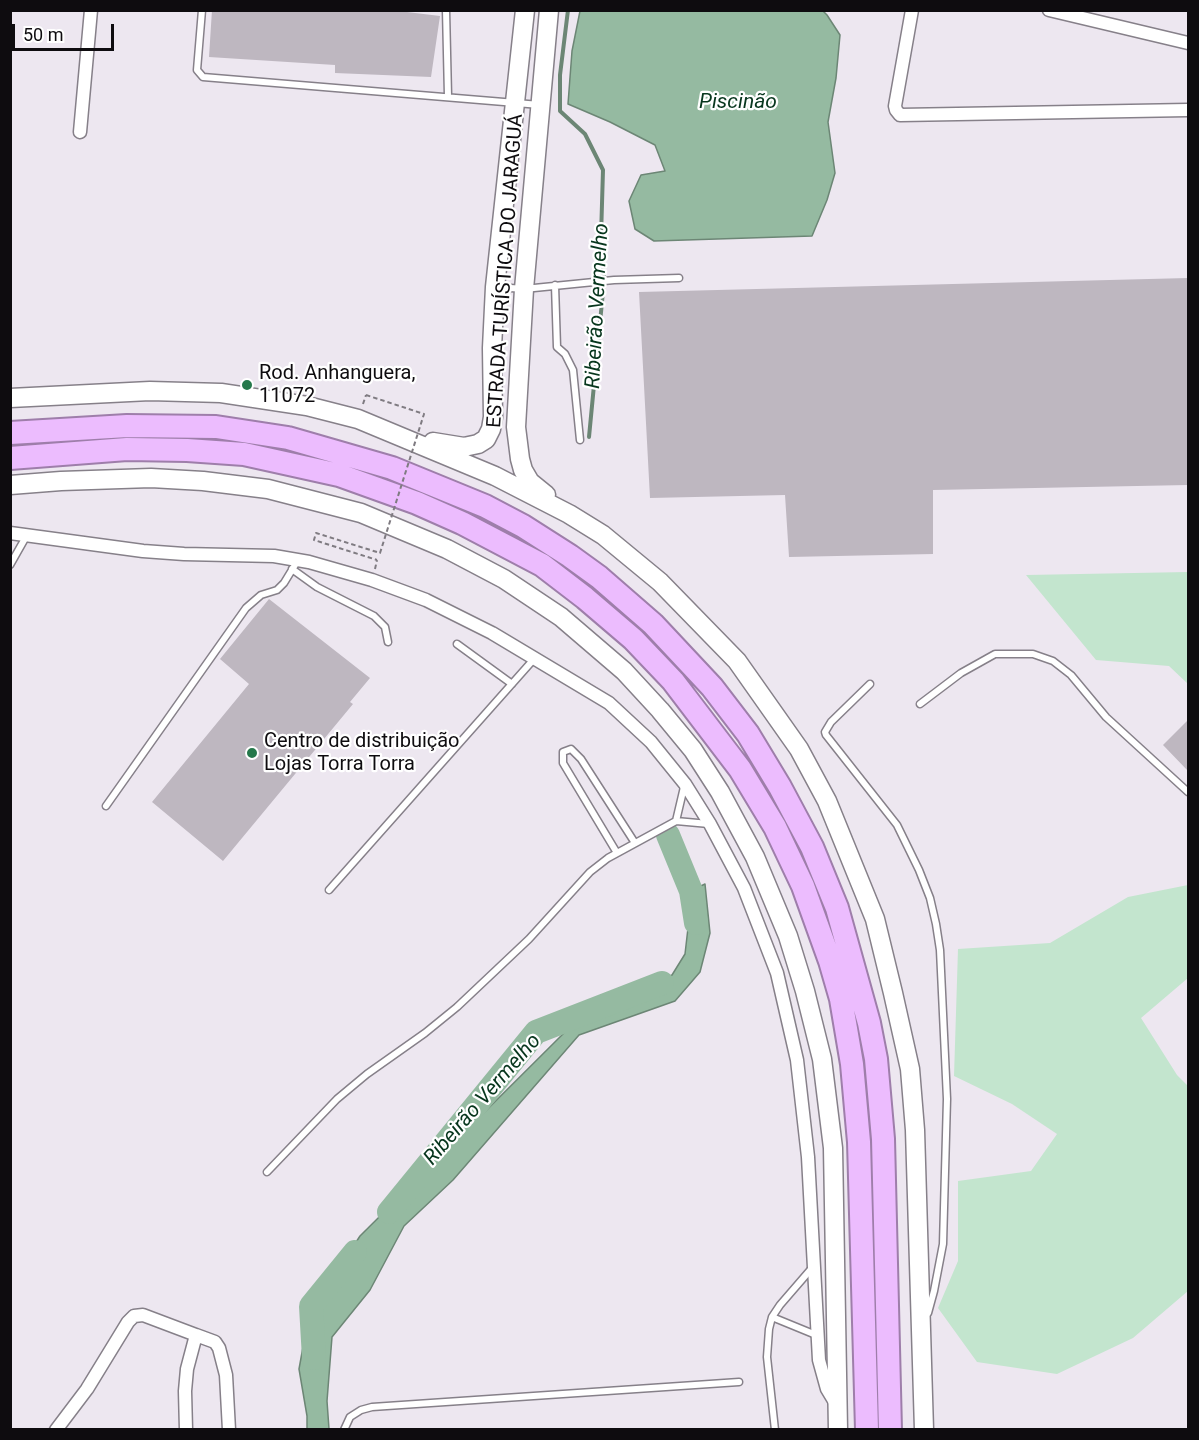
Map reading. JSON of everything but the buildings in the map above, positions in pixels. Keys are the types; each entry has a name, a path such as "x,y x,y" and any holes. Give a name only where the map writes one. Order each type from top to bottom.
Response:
{"highway":[{"path":"10,433 127,426 216,427 288,438 392,468 485,506 523,526 570,556 599,577 653,624 712,687 748,734 812,847 837,908 869,1023 876,1059 883,1139 890,1430"},
{"path":"10,458 126,449 187,450 244,454 339,475 417,503 505,544 542,565 633,639 674,681 740,768 775,827 803,886 841,999 852,1064 859,1142 867,1430"}],"main road":[{"name":"ESTRADA TURÍSTICA DO JARAGUÁ","path":"399,435 464,447 478,444 486,439 491,429 495,287 525,10"},
{"name":"ESTRADA TURÍSTICA DO JARAGUÁ","path":"549,10 524,289 516,427 520,459 530,482 569,514"},
{"path":"10,398 150,391 221,393 307,406 358,419 495,476 569,514 603,535 660,582 737,661 800,749 841,833 875,920 910,1070 915,1130 924,1430"},
{"path":"10,485 151,478 203,481 268,489 361,513 447,549 504,579 561,617 624,671 660,710 693,750 720,792 755,856 788,936 822,1059 833,1148 838,1430"}],"street":[{"path":"80,132 91,10"},
{"path":"912,10 895,106 897,113 906,115 1188,110"},
{"path":"1049,10 1188,43"},
{"path":"10,533 143,551 274,556 295,564 372,580 426,600 492,633 609,703 651,742 685,784 710,824 744,888 777,973 795,1049 808,1157 819,1360 824,1379 838,1408"},
{"path":"56,1430 87,1389 123,1330 134,1316 143,1315 215,1342 219,1348 226,1375 229,1430"},
{"path":"186,1430 187,1369 196,1335"}],"lane":[{"path":"202,10 197,70 203,77 540,105"},
{"path":"446,10 448,96"},
{"path":"495,287 524,289 647,278 679,278"},
{"path":"555,285 557,347 565,354 573,370 580,440"},
{"path":"10,565 27,534"},
{"path":"106,806 246,608 261,595 277,590 295,564 317,587 374,616 385,627 388,642"},
{"path":"458,644 512,684"},
{"path":"920,704 961,672 995,654 1033,654 1053,661 1071,675 1106,717 1188,792"},
{"path":"329,890 534,659"},
{"path":"870,684 831,722 826,729 826,735 897,825 920,870 930,898 940,950 947,1099 943,1244 934,1291 921,1333"},
{"path":"617,853 562,763 563,752 571,749 581,759 635,843"},
{"path":"676,821 685,784"},
{"path":"267,1172 337,1099 457,1007 529,939 590,872 617,853 676,821 710,824"},
{"path":"776,1430 767,1357 772,1317 792,1289 814,1267"},
{"path":"772,1317 816,1335"},
{"path":"344,1430 351,1417 361,1410 372,1407 739,1382"}],"path":[{"path":"366,395 424,414 380,553 316,533 314,540 378,560"}],"shaded area":[{"path":"1188,572 1188,684 1169,666 1096,660 1026,575"},
{"path":"1188,885 1188,978 1141,1018 1177,1075 1188,1086 1188,1291 1133,1338 1057,1374 977,1362 938,1308 958,1261 958,1181 1031,1171 1057,1134 1012,1104 954,1076 958,949 1050,943 1128,897"}],"water":[{"name":"Piscinão","path":"822,10 840,35 836,78 828,122 835,173 812,236 654,241 635,229 629,201 641,175 665,171 655,145 568,104 572,51 580,11"},
{"name":"Ribeirão Vermelho","path":"705,884 710,933 700,972 675,1001 579,1035 453,1180 404,1226 370,1290 332,1337 327,1401 329,1429 307,1429 299,1369 303,1347 338,1270 360,1236 572,1025 672,975 685,954 688,928 682,895"}],"waterway":[{"name":"Ribeirão Vermelho","path":"568,10 560,75 560,111 585,134 603,170 601,237 604,281 589,437"},
{"name":"Ribeirão Vermelho","path":"668,835 691,891 696,923"},
{"name":"Ribeirão Vermelho","path":"389,1212 536,1032 662,983"},
{"name":"Ribeirão Vermelho","path":"314,1358 311,1306 355,1252"}],"place":[{"name":"Rod. Anhanguera, 11072","path":"247,385"},
{"name":"Centro de distribuição Lojas Torra Torra","path":"252,753"}]}
